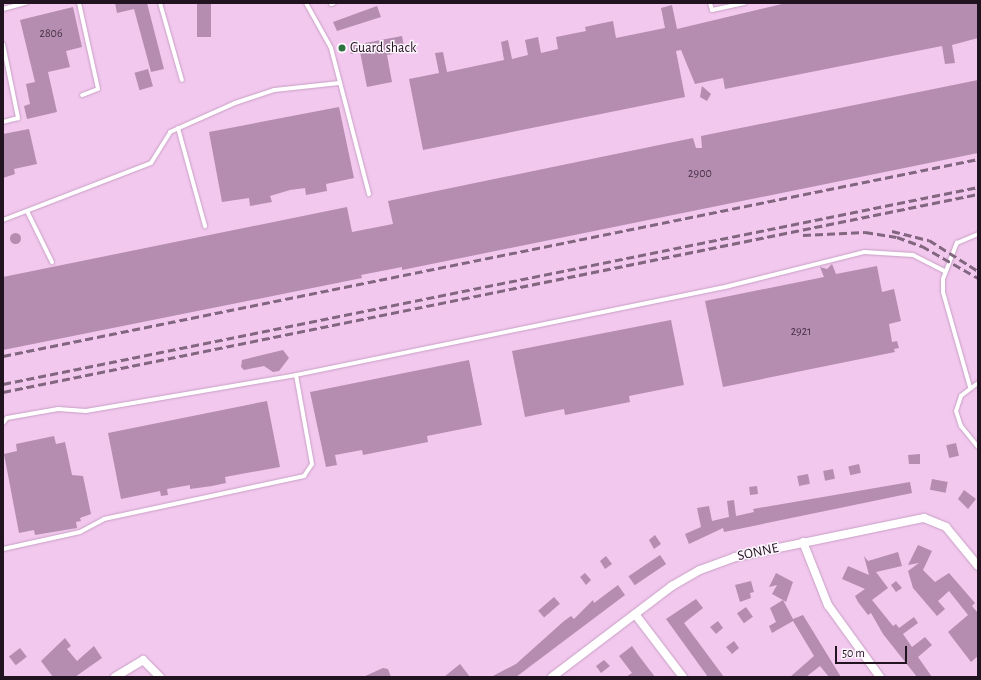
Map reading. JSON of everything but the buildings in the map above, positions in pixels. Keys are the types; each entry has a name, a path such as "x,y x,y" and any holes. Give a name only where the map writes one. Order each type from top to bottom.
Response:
{"street":[{"name":"SONNE","path":"552,677 672,586 716,562 803,542 924,518 946,527 978,566"},
{"path":"803,542 828,605 880,677"},
{"path":"635,614 683,677"},
{"path":"115,677 143,660 160,677"}],"lane":[{"path":"3,8 26,3"},
{"path":"79,3 98,90 82,95"},
{"path":"160,3 182,80"},
{"path":"306,3 331,48 369,194"},
{"path":"710,3 712,10 744,3"},
{"path":"3,44 18,118 3,122"},
{"path":"3,220 151,163 170,132 178,128 274,90 340,83"},
{"path":"178,128 205,226"},
{"path":"27,211 52,262"},
{"path":"970,387 943,292 945,272 957,243 978,234"},
{"path":"3,423 7,418 58,409 86,411 296,375 729,286 864,252 913,255 945,272"},
{"path":"3,548 80,532 104,519 299,478 309,472 312,464 296,375"},
{"path":"978,383 970,387 961,396 956,412 961,426 978,447"}],"railway":[{"path":"3,356 978,159"},
{"path":"3,384 978,187"},
{"path":"3,392 978,194"},
{"path":"892,231 929,240 978,271"},
{"path":"803,235 865,232 897,237 922,246 978,278"}],"place":[{"name":"Guard shack","path":"342,48"}]}
